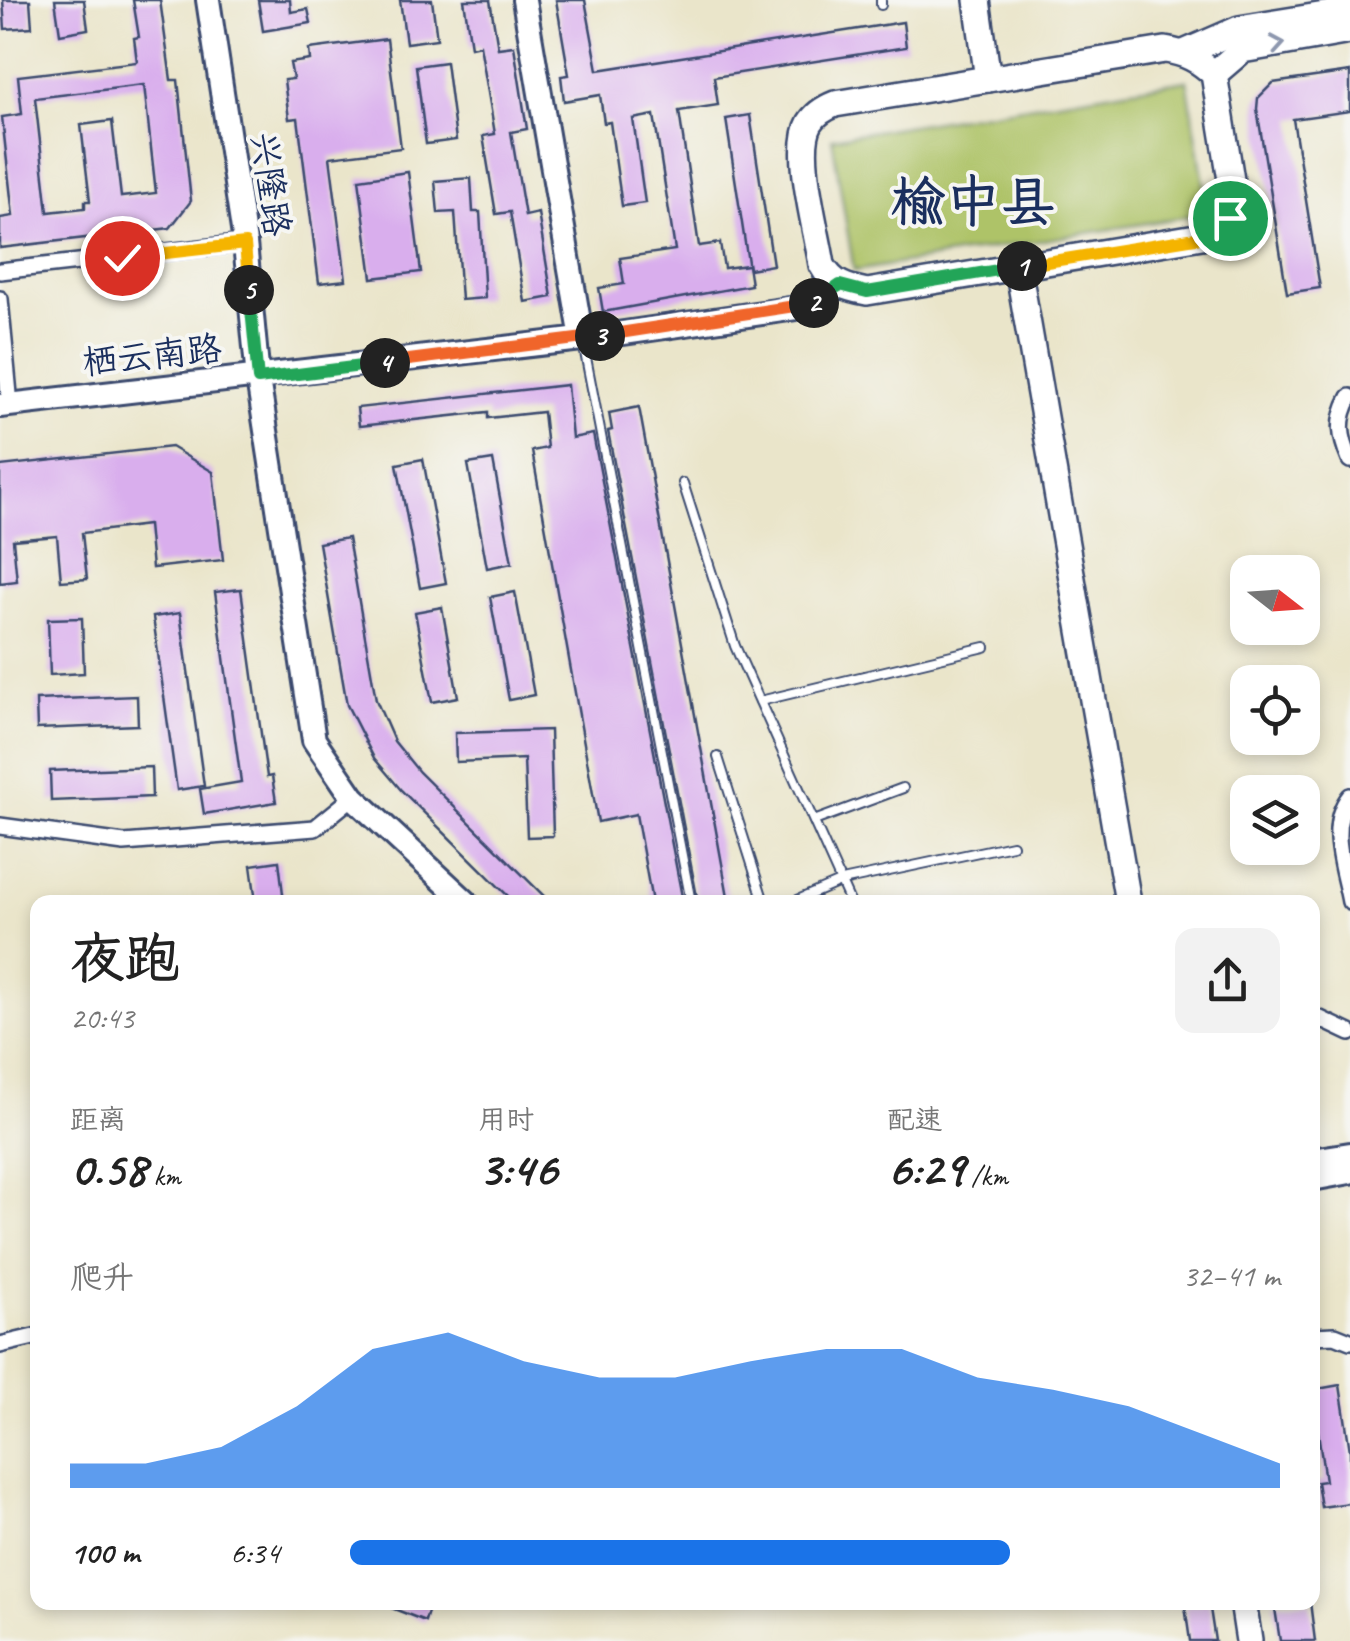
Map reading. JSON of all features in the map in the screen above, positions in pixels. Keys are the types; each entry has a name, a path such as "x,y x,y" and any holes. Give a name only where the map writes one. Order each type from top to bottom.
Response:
{"main road":[{"path":"977,0 988,79"},
{"path":"1184,53 1239,29 1350,11"},
{"path":"1214,74 1242,50 1350,31"},
{"path":"1165,50 1184,53 1214,74 1235,204 1220,229 1208,236 867,292 840,285 828,277 822,265 803,148 808,125 815,116 835,104 1165,50"},
{"path":"1018,267 1127,895"},
{"path":"1244,1610 1250,1641"}],"street":[{"name":"兴隆路","path":"208,0 245,244 258,379 314,740 353,797 458,895"},
{"path":"524,0 582,339"},
{"path":"0,272 245,244"},
{"name":"栖云南路","path":"5,406 582,339 810,306 840,285"},
{"path":"0,299 5,406"},
{"path":"1350,397 1340,435 1350,460"},
{"path":"1350,796 1340,811 1337,828 1350,902"},
{"path":"0,826 124,843 315,828 353,797"},
{"path":"1320,1019 1350,1033"},
{"path":"1320,1159 1350,1154"},
{"path":"1320,1178 1350,1172"},
{"path":"1320,1336 1334,1335 1350,1342"},
{"path":"0,1346 30,1338"}],"lane":[{"path":"582,339 690,895"},
{"path":"683,482 735,646 847,895"},
{"path":"760,700 986,648"},
{"path":"718,757 762,895"},
{"path":"814,821 903,788"},
{"path":"810,895 842,882 1012,845"}],"green space":[{"path":"1187,80 1209,213 854,271 832,138"}],"building":[{"path":"3,0 30,0 32,27 5,29"},
{"path":"55,0 84,0 88,29 60,34"},
{"path":"133,0 160,0 171,80 178,80 191,201 170,228 0,248 0,218 13,216 2,117 22,114 18,76 137,62 134,38 139,37","holes":["144,85 156,193 121,197 112,121 81,125 90,201 85,201 85,208 48,212 35,98"]},
{"path":"258,0 290,0 291,12 308,9 311,23 263,31"},
{"path":"400,0 432,0 437,39 406,43"},
{"path":"464,0 490,0 498,48 514,46 527,129 511,132 525,216 538,213 552,297 525,302 510,212 496,214 483,136 495,134 480,45 471,47"},
{"path":"556,0 585,0 598,70 903,22 906,47 714,77 718,105 679,111 699,246 720,243 724,268 748,265 751,285 603,312 599,288 624,284 620,258 675,250 654,115 633,119 645,203 622,206 610,122 604,123 600,95 564,101 561,76 569,75"},
{"path":"387,39 401,148 330,157 346,280 319,283 298,118 289,119 284,80 293,79 290,63 310,60 309,49"},
{"path":"446,62 456,140 426,144 416,66"},
{"path":"1350,72 1350,111 1293,119 1320,288 1287,293 1258,98 1273,83"},
{"path":"750,115 773,265 749,269 726,119"},
{"path":"408,172 421,272 372,278 359,179"},
{"path":"471,178 473,212 480,212 485,298 461,300 455,212 438,213 435,181"},
{"path":"567,385 572,438 593,434 682,895 651,895 636,814 598,822 532,451 547,448 543,412 488,418 488,412 359,426 357,408"},
{"path":"639,407 728,895 697,895 608,431 612,430 609,413"},
{"path":"171,447 213,472 223,560 152,568 148,525 82,533 87,579 61,581 57,536 13,540 17,581 0,583 0,466"},
{"path":"423,459 446,583 420,588 397,464"},
{"path":"493,460 512,563 487,568 468,464"},
{"path":"348,538 376,700 394,741 419,772 543,895 507,895 374,758 347,705 319,543"},
{"path":"241,589 267,777 272,776 276,802 204,814 200,789 241,782 215,592"},
{"path":"515,592 534,695 509,700 490,597"},
{"path":"442,607 458,697 432,702 415,612"},
{"path":"180,613 204,786 177,790 153,617"},
{"path":"82,618 84,673 50,675 48,619"},
{"path":"137,696 138,725 37,729 36,700"},
{"path":"550,730 553,836 527,837 524,759 456,762 455,733"},
{"path":"151,767 152,797 51,801 50,771"},
{"path":"279,861 283,895 255,895 251,865"},
{"path":"1340,1385 1350,1451 1350,1503 1321,1507 1320,1482 1325,1481 1320,1446 1320,1389"},
{"path":"397,1610 428,1610 425,1621"},
{"path":"1186,1610 1210,1610 1215,1641 1190,1641"},
{"path":"1275,1610 1311,1610 1315,1641 1280,1641"}],"district":[{"name":"榆中县","path":"973,201"}],"route":[{"path":"122,258 245,244 258,379 810,306 840,285 867,292 1208,236 1230,218"}]}
